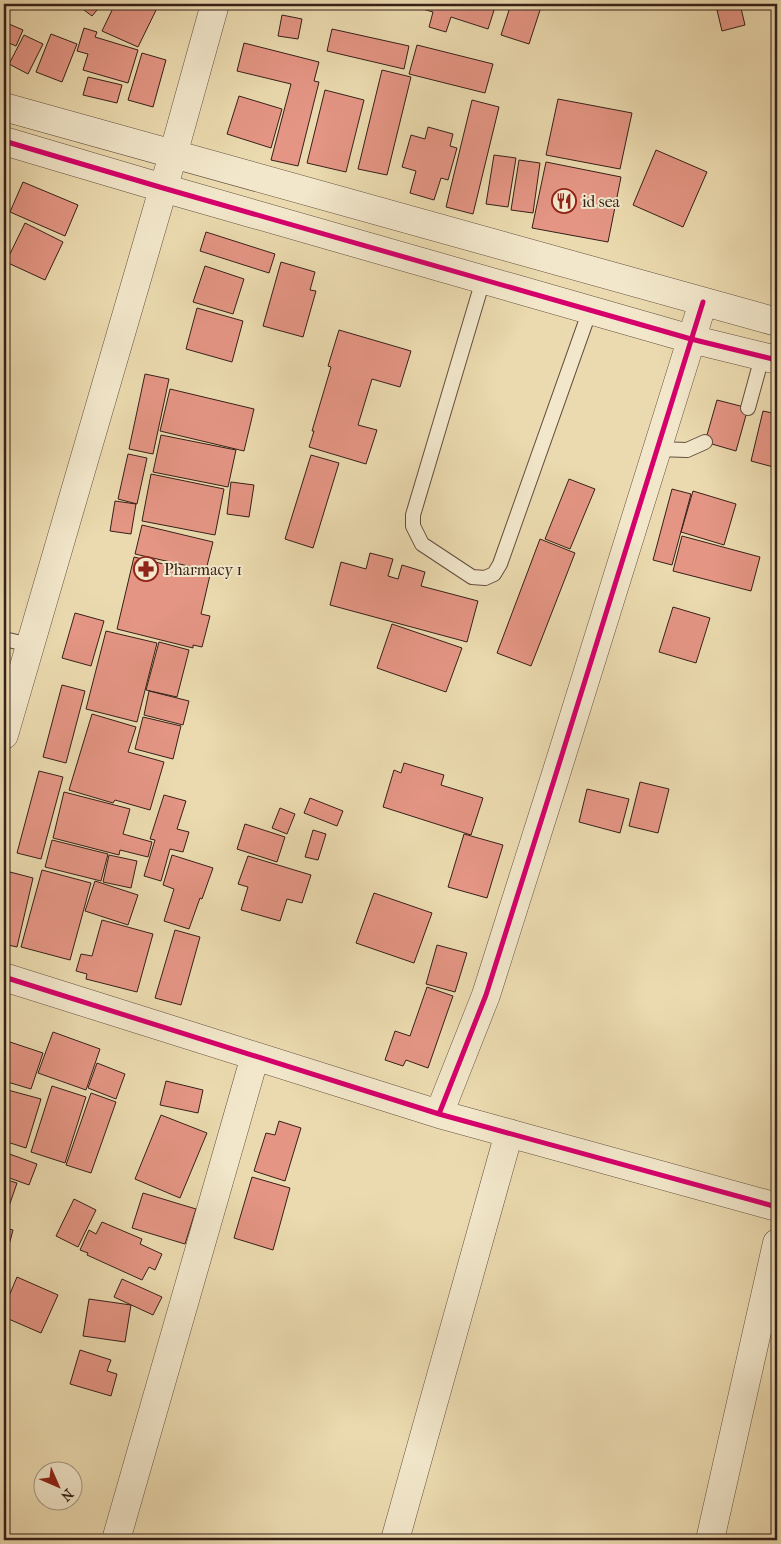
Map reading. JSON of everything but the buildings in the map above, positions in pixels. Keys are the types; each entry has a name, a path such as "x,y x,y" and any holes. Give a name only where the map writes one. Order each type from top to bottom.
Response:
{"street":[{"path":"4,735 173,155 215,4"},
{"path":"4,107 777,322"},
{"path":"4,140 483,280 769,359"},
{"path":"440,1114 486,995 703,302"},
{"path":"4,977 440,1114 777,1207"},
{"path":"116,1540 255,1056"},
{"path":"395,1540 509,1133"},
{"path":"710,1540 777,1243"}],"lane":[{"path":"483,280 413,515 413,526 422,544 472,577 485,578 494,574 500,564 590,310"},
{"path":"748,408 769,359"},
{"path":"657,449 687,450 705,442"},
{"path":"4,639 30,646"}],"cycle path":[{"path":"4,141 691,339 777,360"},
{"path":"439,1114 486,995 703,302"},
{"path":"4,977 439,1114 777,1207"}],"place":[{"name":"id sea","path":"564,201"},
{"name":"Pharmacy 1","path":"146,569"}]}
